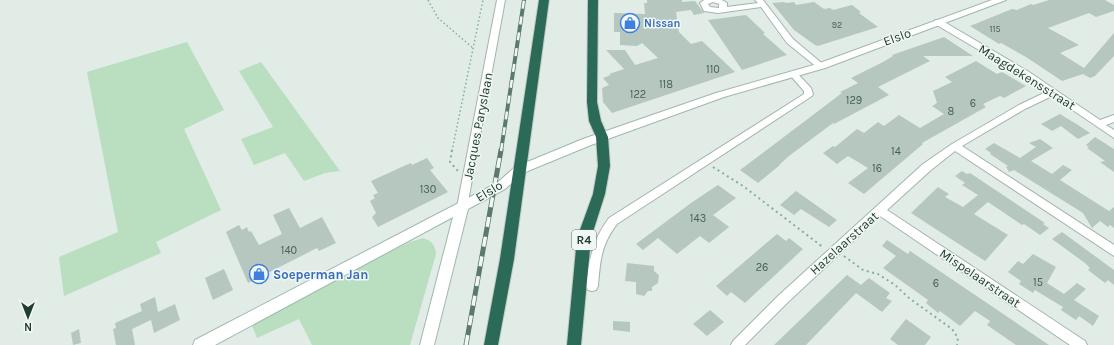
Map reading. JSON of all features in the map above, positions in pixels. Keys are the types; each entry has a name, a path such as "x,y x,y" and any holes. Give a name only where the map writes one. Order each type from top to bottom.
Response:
{"highway":[{"path":"491,345 514,222 519,170 544,0"},
{"name":"R4","path":"574,345 584,238 599,194 604,166 602,137 595,121 592,102 594,0"}],"street":[{"name":"Jacques Paryslaan","path":"427,345 462,207 501,0"},
{"path":"710,0 704,3 705,7 711,11 718,11 760,2 790,41 821,66"},
{"path":"715,0 724,5 723,9 718,11"},
{"name":"Elslo","path":"200,345 462,207 500,186 519,170 602,137 720,95 821,66 1001,0"},
{"name":"Maagdekensstraat","path":"938,22 1054,92 1114,134"},
{"path":"592,286 596,247 602,234 613,221 807,96 809,94 808,90 794,75"},
{"name":"Hazelaarstraat","path":"737,345 782,300 927,167 955,146 1022,107 1054,92"},
{"path":"1100,124 1114,118"},
{"path":"955,146 1114,251"},
{"name":"Mispelaarstraat","path":"880,211 1081,345"}],"path":[{"path":"428,0 438,18 473,48"},
{"path":"467,182 450,162 483,0"},
{"path":"706,161 743,186 780,216 835,253 863,270 878,274 895,285 909,298 952,329 958,338 957,345"}],"green space":[{"path":"187,42 224,110 184,129 221,210 156,242 161,253 64,296 59,257 118,232 87,72"},
{"path":"261,62 340,171 325,173 304,181 285,153 254,165 241,139 273,127 239,71"},
{"path":"423,238 429,240 435,248 436,254 410,345 312,345 299,319 257,338 251,323 352,269 410,242"}],"building":[{"path":"647,0 682,0 682,2 695,1 704,13 694,15 691,10 676,12 679,32 691,44 702,41 735,72 612,113 603,102 602,88 609,85 603,78 611,75 609,74 624,69 606,50 625,50 635,65 658,58 642,43 637,46 620,45 620,32 614,32 614,13 645,14 644,3 647,3"},
{"path":"1049,0 1105,0 1114,5 1114,11 1096,17 1089,13 1048,28 1079,45 1060,53 1084,68 1114,33 1114,56 1095,76 1090,78 1083,74 1062,81 1026,57 1001,43 999,44 970,26 1012,9 1017,10 1031,4 1033,5"},
{"path":"794,2 796,5 814,2 824,9 830,8 833,10 852,5 861,12 859,13 878,27 818,46 794,30 772,3"},
{"path":"746,15 765,33 763,34 787,55 742,70 708,20"},
{"path":"944,37 973,56 923,56 930,61 878,87 889,95 834,124 833,123 789,156 758,183 740,170 842,93 840,92 858,83 851,78 883,62 893,56 892,55"},
{"path":"976,61 997,74 1002,72 1026,86 1004,98 1000,96 983,104 986,107 922,143 923,144 864,194 848,183 868,168 848,156 837,164 823,153 833,146 835,147 857,129 864,133 878,122 884,126 899,115 920,128 944,114 932,106 937,103 933,91 952,82 945,77"},
{"path":"1060,114 1090,133 1078,139 1061,126 1052,131 1041,124"},
{"path":"1095,137 1114,149 1114,172 1100,162 1105,161 1087,148 1089,147 1086,145"},
{"path":"1040,139 1053,148 1031,161 1052,174 1063,165 1072,170 1060,180 1109,211 1114,207 1114,228 1110,225 1108,227 1100,221 1092,228 1083,213 1014,170 1009,172 1006,167 1008,166 985,149 994,143 1020,158 1036,147 1029,143"},
{"path":"427,158 434,168 430,170 448,192 378,227 372,217 376,213 370,201 375,198 373,195 378,193 371,181 406,165 411,163 412,165"},
{"path":"962,171 967,174 970,173 1045,223 1043,224 1049,228 1040,235 1024,224 1022,225 988,202 974,214 1008,235 985,261 911,213 938,187 949,194 945,197 963,207 978,195 962,185 965,183 955,176"},
{"path":"718,185 736,198 713,215 729,227 709,243 700,236 677,254 658,238 643,250 636,244 691,203"},
{"path":"796,191 837,220 829,227 801,209 794,215 780,205"},
{"path":"289,208 300,228 322,217 336,243 319,251 317,248 248,283 226,232 239,225 242,230 247,227 259,245 282,234 273,215"},
{"path":"1062,232 1114,270 1114,285 1108,280 1105,283 1088,270 1090,268 1085,263 1052,239"},
{"path":"777,234 786,241 789,238 803,249 745,303 731,292 727,296 716,286"},
{"path":"887,240 908,254 910,251 1049,345 1016,345 987,325 990,321 975,311 960,326 940,311 938,313 926,303 928,300 883,268 896,256 882,246"},
{"path":"1033,254 1056,267 1047,283 1064,294 1077,283 1086,289 1074,300 1099,316 1093,326 1079,316 1076,320 1061,310 1063,307 1035,290 1033,293 1019,284 1021,281 1008,272 1018,261 1023,264"},
{"path":"627,263 654,266 654,271 659,275 658,283 652,287 652,291 648,291 644,296 636,294 636,282 625,281"},
{"path":"224,269 233,290 213,300 205,278"},
{"path":"847,275 861,285 869,278 890,293 886,298 892,301 882,312 856,293 806,345 774,345"},
{"path":"155,297 158,312 175,304 180,320 154,333 151,320 132,329 135,345 116,345 113,329 116,328 115,323 142,311 140,304"},
{"path":"710,310 724,322 707,336 693,324"},
{"path":"906,319 931,337 925,345 898,345 890,339"},
{"path":"613,321 630,322 630,332 613,330"},
{"path":"79,329 81,343 73,345 71,333"}],"railway":[{"path":"501,151 524,0"},
{"path":"466,345 501,150"}],"place":[{"name":"Nissan","path":"630,23"},
{"name":"Soeperman Jan","path":"259,274"}]}
